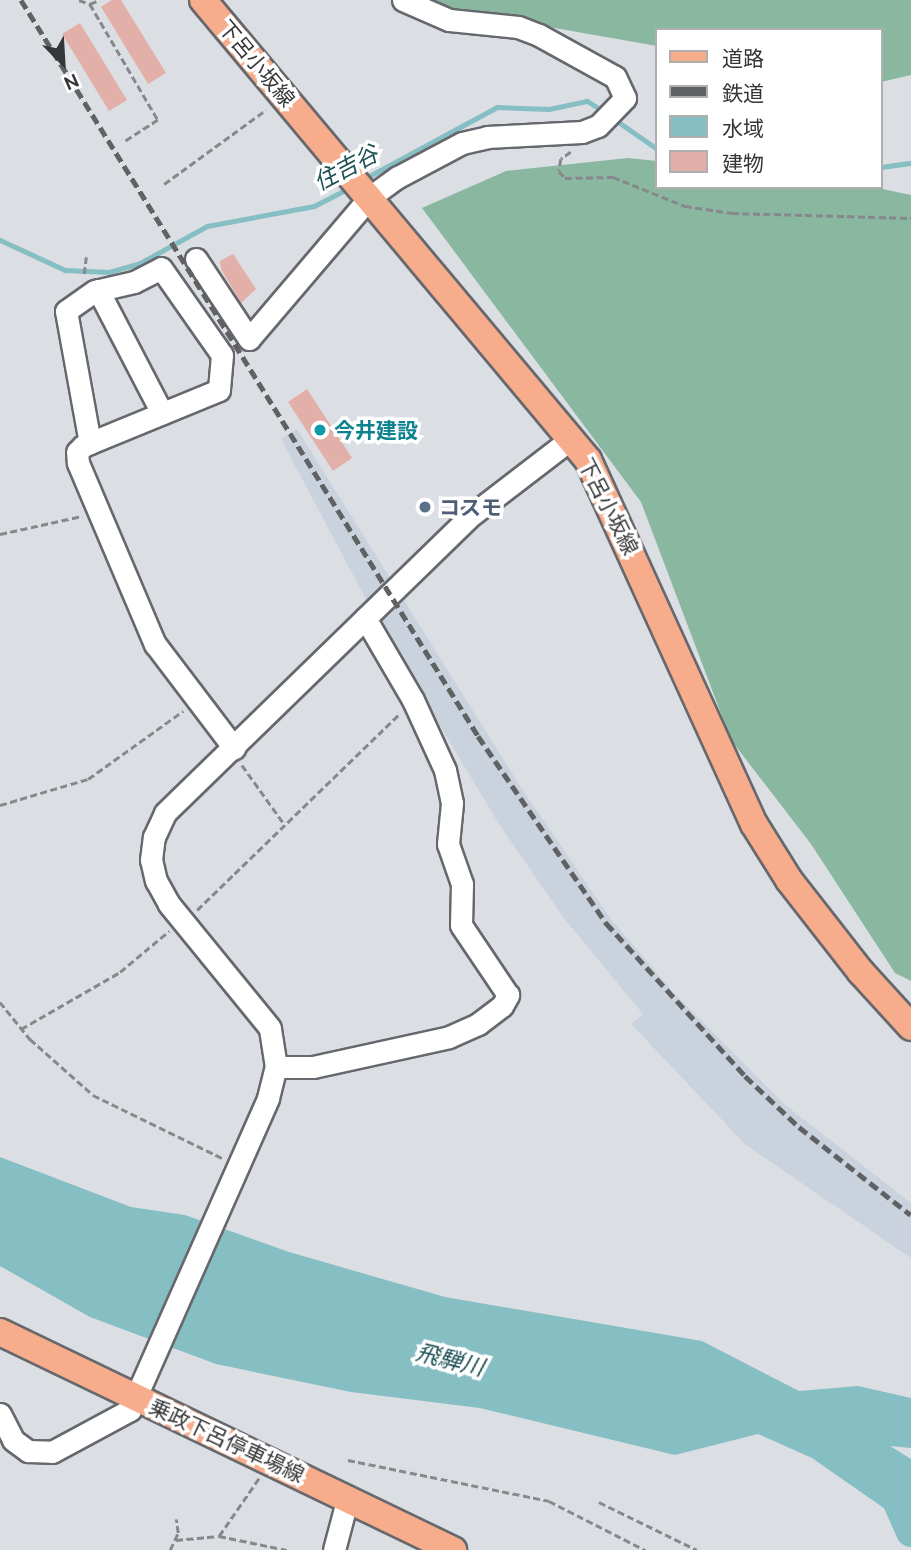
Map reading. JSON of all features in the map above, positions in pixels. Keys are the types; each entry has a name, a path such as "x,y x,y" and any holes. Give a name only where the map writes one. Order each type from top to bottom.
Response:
{"main road":[{"name":"下呂小坂線","path":"204,0 572,438 613,509 754,824 789,880 861,972 911,1027"},
{"name":"乗政下呂停車場線","path":"0,1332 348,1497 453,1550"}],"street":[{"path":"196,259 249,339 370,197 462,144 487,137 582,132 598,126 625,98 615,77 539,35 518,27 449,20 403,0"},
{"path":"90,443 66,311 98,290 134,282 161,268 222,355 219,390 90,443 77,452 78,463 155,644 232,750"},
{"path":"98,290 162,413"},
{"path":"0,1414 13,1440 28,1451 52,1452 121,1418 138,1399 240,1162 276,1067 270,1028 182,919 156,881 151,860 154,836 165,813 472,514 572,438"},
{"path":"276,1067 313,1067 449,1037 478,1024 502,1006 508,995 461,925 462,884 448,844 450,792 436,747 365,618"},
{"path":"334,1550 348,1497"}],"path":[{"path":"79,0 90,4 158,120 124,142"},
{"path":"90,4 99,0"},
{"path":"164,184 244,129 283,94"},
{"path":"575,150 561,159 559,172 565,178 613,177 685,206 732,213 911,218"},
{"path":"0,534 99,513"},
{"path":"0,805 88,779 197,701"},
{"path":"21,1030 120,972 182,919 199,909 413,701"},
{"path":"232,750 285,825"},
{"path":"0,1002 21,1030 93,1096 213,1156 240,1162"},
{"path":"219,1535 268,1460"},
{"path":"348,1460 549,1501 645,1550"},
{"path":"599,1502 697,1550"},
{"path":"170,1550 176,1540 176,1518"},
{"path":"176,1540 219,1535 287,1550"}],"shaded area":[{"path":"297,429 520,786 610,918 674,993 784,1104 911,1203 911,1258 746,1145 631,1024 643,1014 563,917 499,824 378,622 281,439"}],"green space":[{"path":"425,0 911,0 911,75 883,82 883,28 656,28 656,46 431,6"},
{"path":"628,158 656,161 656,189 882,189 911,195 911,981 895,973 811,844 731,740 641,502 422,208 506,171"}],"water":[{"name":"飛騨川","path":"0,1157 131,1207 185,1215 289,1252 445,1297 702,1341 799,1391 858,1386 911,1398 911,1448 890,1446 911,1459 911,1527 812,1458 758,1434 675,1455 480,1408 351,1392 216,1364 90,1317 0,1266"}],"building":[{"path":"112,0 121,0 166,73 148,84 101,7"},
{"path":"80,23 127,100 109,111 62,34"},
{"path":"233,254 256,289 241,303 221,269 220,261"},
{"name":"今井建設","path":"307,389 352,458 333,471 288,402"}],"waterway":[{"name":"住吉谷","path":"362,180 497,107 549,109 587,101 606,113"},
{"name":"住吉谷","path":"614,119 656,148"},
{"name":"住吉谷","path":"883,167 911,163"},
{"name":"住吉谷","path":"0,240 65,270 109,272 140,263 207,226 314,206 351,187"},
{"path":"892,1489 911,1532"}],"railway":[{"path":"21,0 478,736 606,923 745,1076 799,1127 911,1215"}],"place":[{"name":"今井建設","path":"320,430"},
{"name":"コスモ","path":"425,507"}]}
